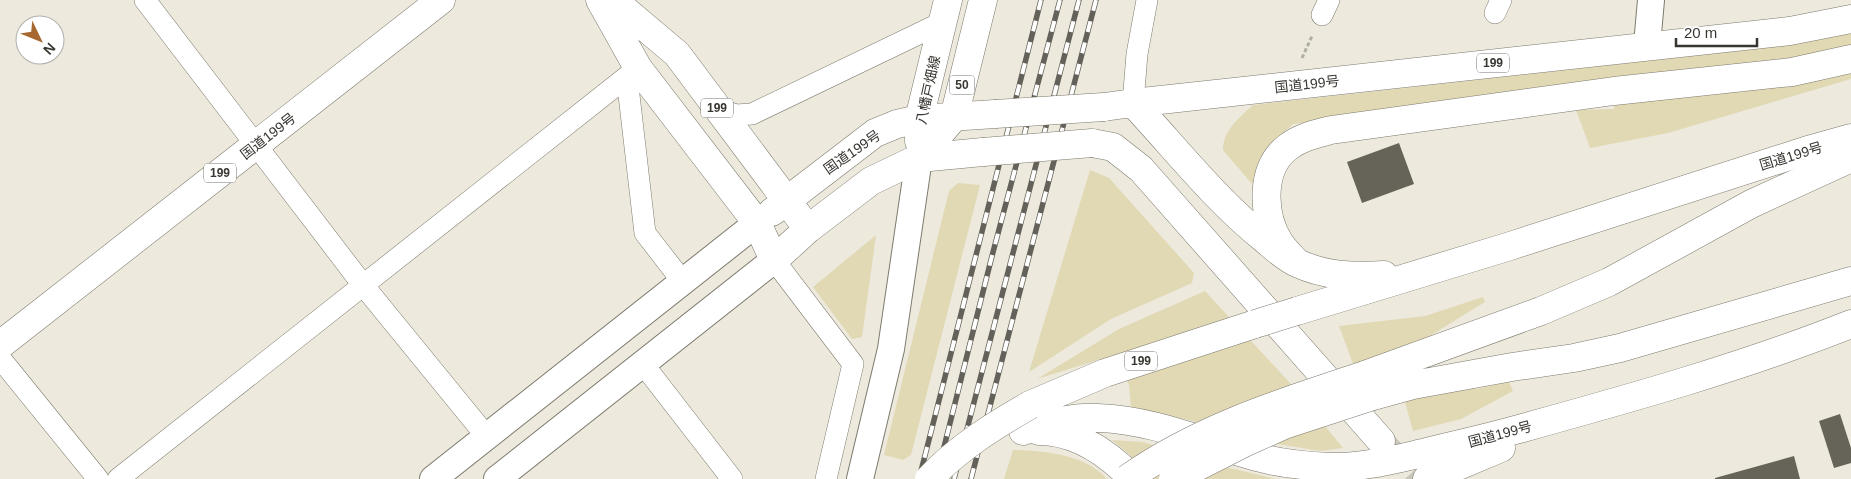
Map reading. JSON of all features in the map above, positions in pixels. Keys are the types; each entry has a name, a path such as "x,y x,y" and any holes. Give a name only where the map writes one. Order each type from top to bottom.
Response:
{"main road":[{"name":"国道199号","path":"0,345 441,0"},
{"name":"199","path":"600,0 633,73 757,223 774,260"},
{"name":"199","path":"613,0 677,54 808,229"},
{"name":"八幡戸畑線","path":"919,158 954,117 983,0"},
{"name":"八幡戸畑線","path":"919,158 919,119 946,11"},
{"name":"国道199号","path":"757,223 875,133 897,124 919,119 1104,107 1790,31 1851,19"},
{"path":"1297,263 1279,242 1270,222 1266,202 1266,184 1273,164 1288,147 1308,136 1331,130 1614,91 1792,72 1851,58"},
{"path":"1134,103 1232,210 1275,248 1297,263 1319,271 1351,277 1384,275 1507,247"},
{"name":"国道199号","path":"929,479 962,448 992,427 1030,405 1105,372 1851,138"},
{"path":"774,260 808,229 870,181 919,158 1092,143 1113,148 1142,168 1381,441"},
{"path":"1172,479 1236,447 1369,386 1609,282 1751,204 1851,158"},
{"path":"1127,479 1147,465 1190,441 1277,404 1369,386 1413,385 1574,358 1620,348 1851,281"},
{"name":"国道199号","path":"950,479 989,449 1023,431 1050,423 1097,417 1148,424 1262,459 1297,465 1360,466 1476,440 1604,406 1795,346 1851,324"},
{"path":"1427,479 1604,406"},
{"name":"国道199号","path":"1023,431 1048,431 1074,437 1095,447 1117,463 1133,479"}],"street":[{"path":"145,0 363,286 486,437"},
{"path":"1134,103 1137,54 1147,0"},
{"path":"1647,46 1651,0"},
{"path":"717,108 736,116 752,114 946,11"},
{"path":"633,73 645,233 683,282"},
{"path":"118,479 633,73"},
{"path":"860,479 891,349 919,158"},
{"path":"433,479 757,223"},
{"path":"510,475 642,364 774,260 853,364 826,479"},
{"path":"0,358 98,479"},
{"path":"642,364 732,479"}],"path":[{"path":"1290,86 1326,8"}],"shaded area":[{"path":"1851,33 1851,45 1784,60 1480,106 1293,124 1266,148 1252,184 1223,150 1229,130 1253,105 1765,48"},
{"path":"1851,66 1851,79 1668,133 1590,148 1576,110 1614,109 1616,98"},
{"path":"1090,170 1109,178 1194,273 1192,283 1111,319 1029,372"},
{"path":"958,183 980,185 911,455 903,460 884,455 949,191"},
{"path":"876,235 862,337 852,339 813,287"},
{"path":"1205,291 1290,383 1343,448 1321,451 1277,444 1189,420 1131,407 1129,385 1114,355 1037,379 1119,329"},
{"path":"1483,297 1485,302 1428,337 1390,354 1353,364 1339,326 1425,316"},
{"path":"1509,382 1513,391 1461,419 1413,431 1404,398 1447,389 1477,389"},
{"path":"1112,440 1143,442 1217,465 1276,479 1150,479 1130,455"},
{"path":"1013,450 1038,451 1076,459 1098,471 1107,479 1004,479"}],"building":[{"path":"1399,143 1414,184 1362,203 1347,162"},
{"path":"1840,414 1851,448 1851,463 1834,468 1819,421"},
{"path":"1794,456 1800,479 1715,479 1715,478"}],"tunnel":[{"path":"1382,443 1414,479"}],"railway":[{"path":"919,479 1041,0"},
{"path":"936,479 992,256 1060,0"},
{"path":"954,479 1079,0"},
{"path":"971,479 1096,0"}]}
